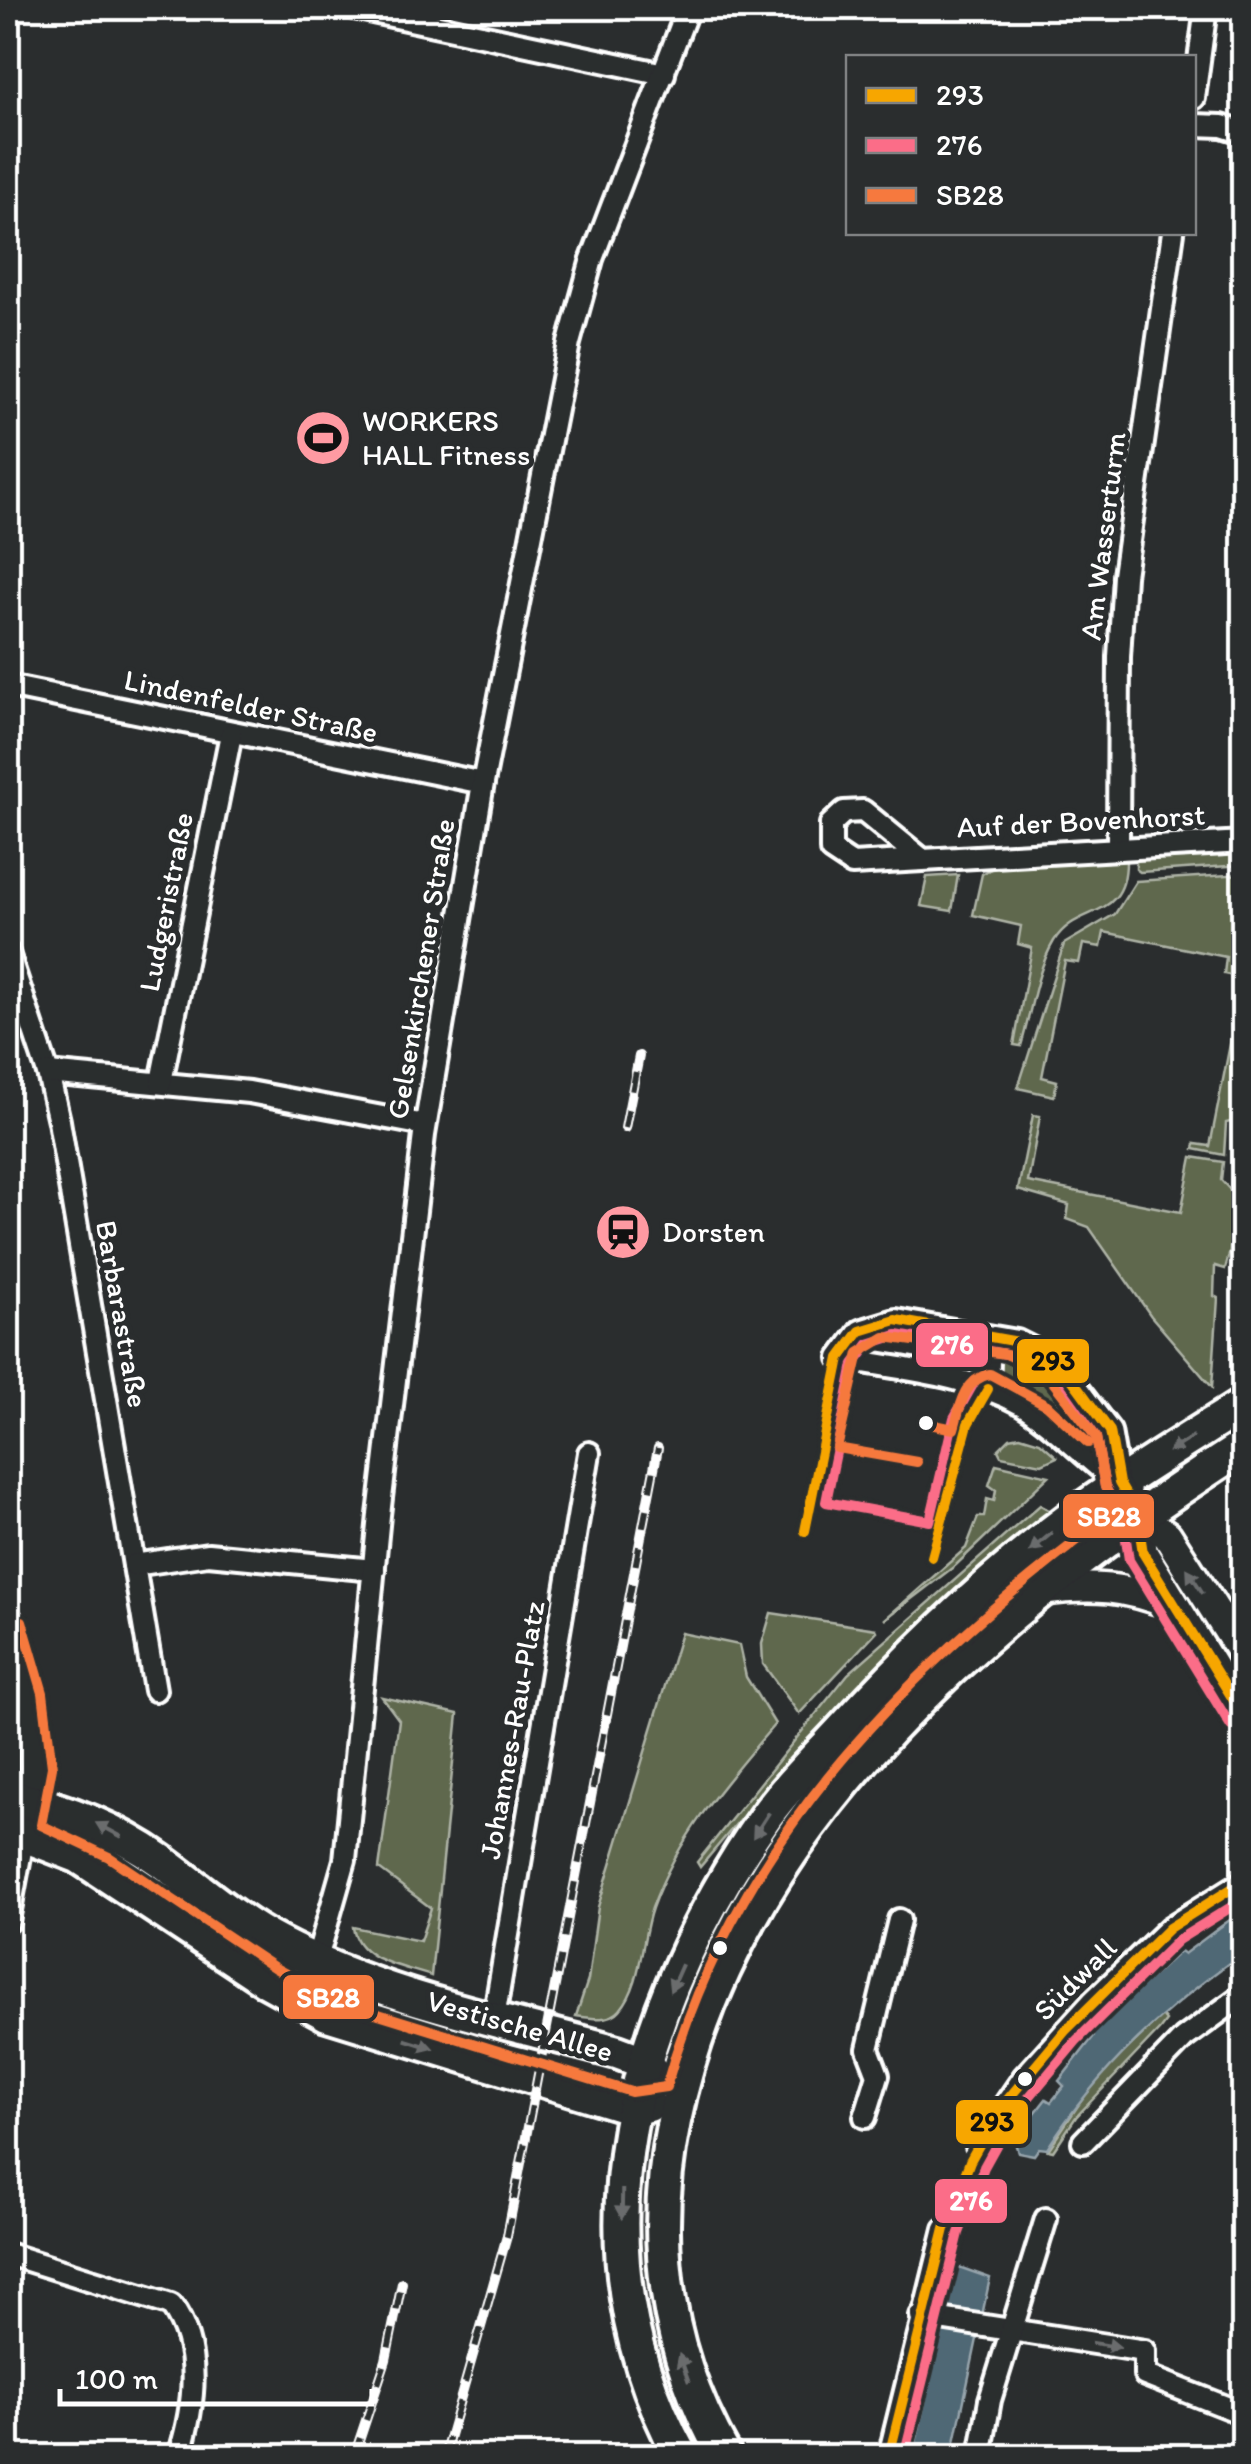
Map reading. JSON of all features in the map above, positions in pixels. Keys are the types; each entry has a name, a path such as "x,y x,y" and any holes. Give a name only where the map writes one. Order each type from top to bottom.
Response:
{"main road":[{"path":"681,2456 649,2384 627,2299 621,2210 630,2107 644,2062 696,1936 766,1816 858,1712 941,1628 1070,1518 1244,1404"},
{"path":"724,2456 693,2394 667,2302 662,2207 678,2101 720,1975 741,1930 785,1861 878,1744 960,1660 1137,1514 1244,1446"},
{"path":"1119,1483 1137,1514 1143,1553 1244,1718"},
{"path":"1137,1514 1167,1536 1244,1656"},
{"path":"1040,1591 1097,1585 1144,1594 1175,1606"},
{"path":"8,1625 34,1732 37,1769 17,1798 16,1832"},
{"name":"Vestische Allee","path":"17,1798 86,1819 125,1839 255,1930 316,1962 405,1994 644,2062 678,2101"},
{"name":"Vestische Allee","path":"16,1832 102,1870 146,1882 288,1970 316,1962"},
{"name":"Vestische Allee","path":"102,1870 267,1981 327,2014 630,2107 678,2101"}],"street":[{"path":"354,8 664,74"},
{"name":"Gelsenkirchener Straße","path":"316,1962 345,1860 425,1125 483,783 569,343 592,259 688,8"},
{"path":"1196,83 1206,8"},
{"path":"1196,126 1222,126 1244,134"},
{"name":"Am Wasserturm","path":"1118,848 1119,657 1124,576 1173,235"},
{"name":"Lindenfelder Straße","path":"8,686 483,783"},
{"name":"Ludgeristraße","path":"160,1082 231,734"},
{"name":"Auf der Bovenhorst","path":"922,860 1244,842"},
{"name":"Barbarastraße","path":"8,953 48,1073 155,1690"},
{"path":"48,1073 249,1092 425,1125"},
{"path":"888,1320 1024,1343 1070,1374 1110,1431 1119,1483 1077,1453 1039,1416 988,1389 840,1358 851,1338 888,1320"},
{"path":"980,1334 989,1361 988,1389"},
{"name":"Johannes-Rau-Platz","path":"494,2018 589,1452"},
{"path":"134,1565 208,1554 374,1570"},
{"path":"8,1921 16,1832"},
{"name":"Südwall","path":"977,2146 1024,2076 1104,1990 1169,1928 1244,1881"},
{"path":"865,2118 878,2075 868,2049 899,1920"},
{"path":"1083,2142 1184,2038 1244,1994"},
{"path":"980,2456 1001,2329 1046,2219"},
{"path":"889,2456 927,2317 945,2229"},
{"path":"8,2254 172,2306 184,2322 194,2356 180,2456"},
{"path":"927,2317 1145,2351 1145,2374 1244,2414"}],"green space":[{"path":"1243,852 1243,865 1140,872 1136,869 1136,858"},
{"path":"1126,859 1119,893 1110,903 1064,929 1054,941 1038,979 1021,1046 1014,1045 1032,948 1018,944 1021,926 973,915 982,874 993,868"},
{"path":"1243,874 1243,978 1224,974 1226,957 1104,932 1101,947 1083,944 1079,963 1065,961 1042,1077 1057,1081 1054,1096 1018,1088 1064,944 1115,914 1136,881"},
{"path":"958,875 952,911 921,906 927,877"},
{"path":"1243,978 1243,1119 1226,1123 1224,1155 1194,1149 1195,1144 1210,1146"},
{"path":"1033,1115 1040,1116 1028,1182 1181,1212 1192,1157 1223,1162 1221,1180 1243,1204 1225,1269 1215,1266 1214,1296 1218,1298 1212,1387 1151,1316 1089,1227 1067,1219 1069,1205 1018,1190"},
{"path":"997,1346 1044,1367 1098,1431 1090,1436 1072,1415 1039,1393 998,1383"},
{"path":"1020,1436 1040,1442 1057,1457 1042,1464 1001,1456 998,1450 1010,1438"},
{"path":"996,1464 1049,1476 956,1565 884,1620 966,1548 978,1517 984,1517 987,1499 994,1501 996,1490 989,1485"},
{"path":"1040,1505 1051,1511 1048,1519 784,1767 700,1867 697,1862 848,1674"},
{"path":"771,1613 877,1631 799,1714 763,1664 762,1644"},
{"path":"681,1633 739,1645 746,1677 775,1724 721,1788 675,1857 652,1908 637,1975 627,2000 611,2016 576,2016 588,1980 598,1907"},
{"path":"382,1697 458,1714 431,1976 372,1955 356,1938 353,1927 420,1941 431,1908 379,1869 399,1720"},
{"path":"1162,2016 1166,2021 1160,2029 1076,2117 1053,2151 1048,2150 1098,2076"}],"water":[{"path":"1243,1910 1243,1953 1160,2018 1111,2066 1047,2149 1039,2148 1034,2155 1018,2152 1014,2140 1046,2099 1051,2102 1064,2086 1059,2081 1094,2036 1091,2033 1180,1951 1184,1954"},
{"path":"956,2266 990,2278 952,2456 913,2456"}],"railway":[{"path":"625,1128 639,1056"},
{"path":"444,2456 507,2236 658,1448"},
{"path":"354,2456 386,2360 402,2283"}],"transit line":[{"name":"293","path":"805,1531 840,1358 860,1331 896,1320 1024,1343 1063,1367 1110,1431 1119,1483 1137,1514 1143,1553 1244,1717"},
{"name":"276","path":"975,1381 954,1418 930,1521 826,1502 854,1364 869,1344 897,1335 1006,1354 1030,1362 1059,1385 1096,1437 1105,1487 1123,1519 1129,1560 1231,1726"},
{"name":"SB28","path":"22,1621 43,1693 52,1767 41,1825 109,1857 275,1968 333,2000 631,2092 666,2087 697,1996 737,1912 785,1834 841,1761 903,1693 970,1629 1117,1510 1105,1487 1096,1437 1045,1372 1006,1354 885,1337 859,1353 837,1448 917,1462"},
{"name":"SB28","path":"925,1423 954,1429 969,1388 990,1374 1047,1405 1088,1443"},
{"name":"293","path":"932,1557 968,1424 988,1389"},
{"name":"293","path":"889,2456 945,2229 970,2161 998,2111 1065,2031 1169,1928 1244,1881"},
{"name":"276","path":"904,2456 959,2233 984,2167 1010,2120 1076,2041 1178,1940 1244,1899"}],"place":[{"name":"WORKERS HALL Fitness","path":"323,438"},
{"name":"Dorsten","path":"623,1232"}]}
